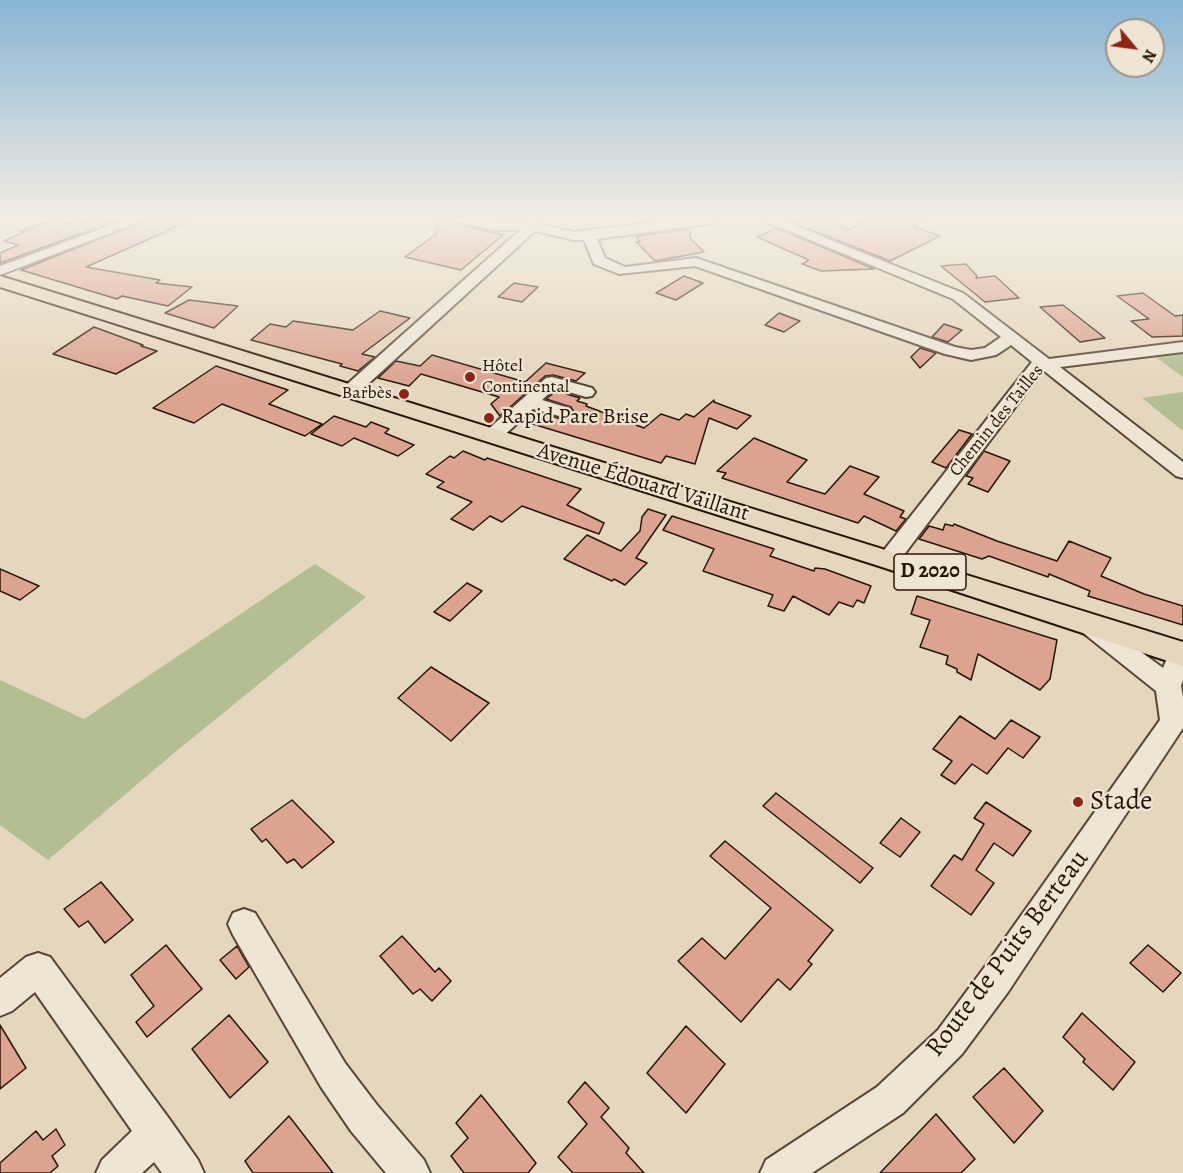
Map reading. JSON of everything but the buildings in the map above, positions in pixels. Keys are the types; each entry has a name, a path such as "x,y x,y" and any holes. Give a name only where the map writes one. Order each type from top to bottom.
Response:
{"main road":[{"name":"Avenue Édouard Vaillant","path":"0,281 889,559 1182,656"}],"street":[{"path":"350,391 478,274"},
{"path":"730,274 951,351 972,355 990,352 1010,338"},
{"name":"Chemin des Tailles","path":"902,274 958,296 1028,353 1046,364"},
{"path":"1046,364 1183,347"},
{"path":"1046,364 1154,452 1183,472"},
{"name":"Chemin des Tailles","path":"889,559 1038,365 1046,364"},
{"path":"492,436 552,382 586,392"},
{"path":"530,402 563,412"},
{"path":"1087,624 1168,686 1182,656"},
{"name":"Route de Puits Berteau","path":"779,1173 890,1100 950,1042 1003,970 1178,714 1168,686"},
{"path":"243,924 333,1075 364,1118 411,1173"},
{"path":"0,999 38,969 185,1173"},
{"path":"115,1173 157,1133"}],"green space":[{"path":"1183,350 1183,377 1150,353"},
{"path":"1183,392 1183,431 1142,398"},
{"path":"315,564 366,597 174,753 48,860 0,825 0,680 84,719"}],"place":[{"name":"Hôtel Continental","path":"470,377"},
{"name":"Barbès","path":"404,394"},
{"name":"Rapid Pare Brise","path":"489,418"},
{"name":"Stade","path":"1078,802"}]}
